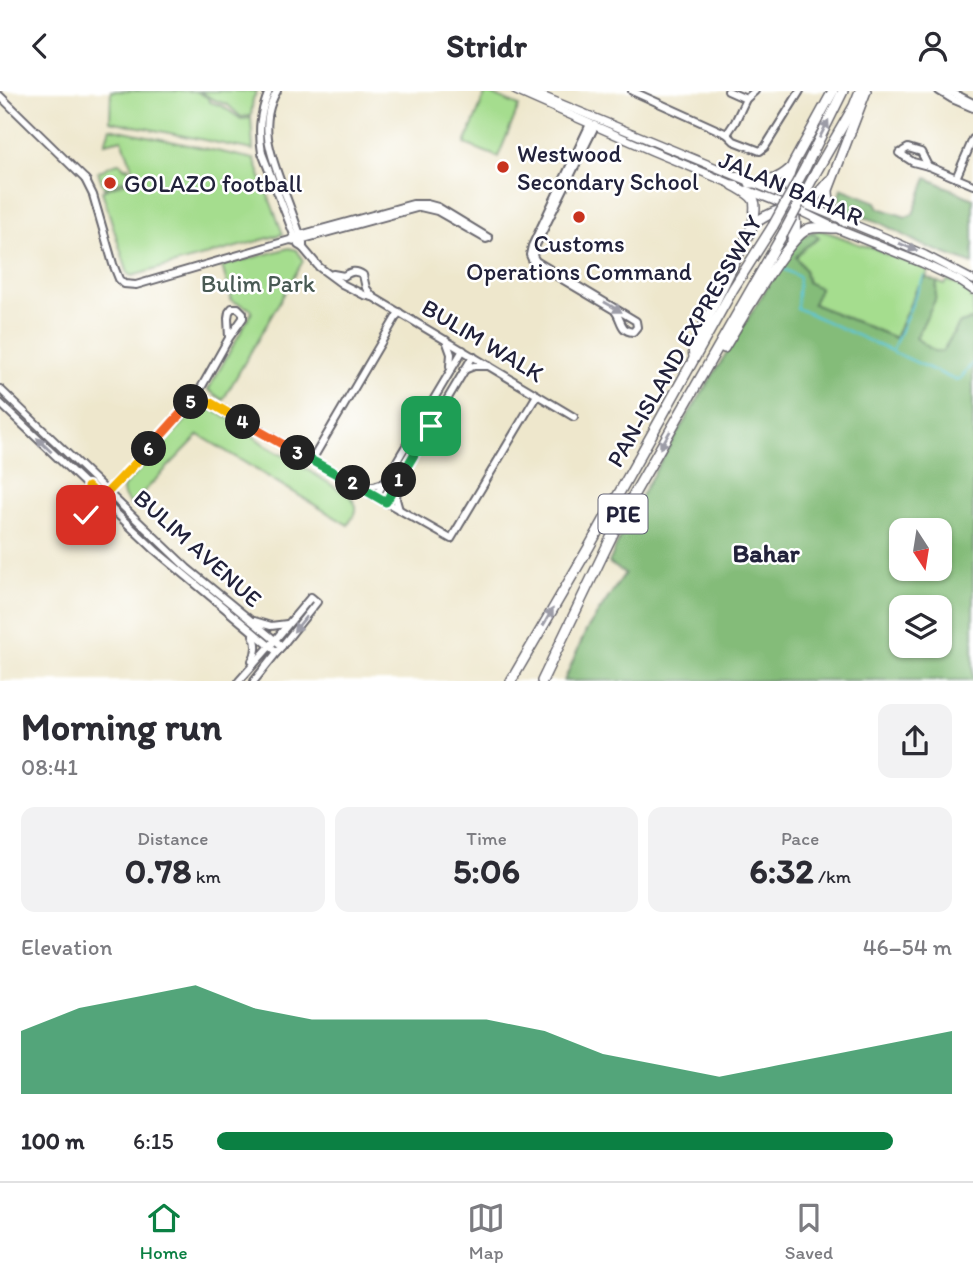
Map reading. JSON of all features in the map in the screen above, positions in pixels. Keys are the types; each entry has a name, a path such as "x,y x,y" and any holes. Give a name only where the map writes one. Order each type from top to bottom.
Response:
{"highway":[{"path":"789,248 796,224 788,176 833,91"},
{"name":"PAN-ISLAND EXPRESSWAY","path":"512,679 733,289 773,226 843,91"},
{"name":"PAN-ISLAND EXPRESSWAY","path":"542,681 622,515 854,106 860,91"},
{"path":"845,222 833,210 828,200 828,190 866,91"},
{"path":"750,183 775,180 793,164"},
{"path":"753,225 763,216 817,195 834,173"},
{"path":"694,358 695,343 753,225 756,206 753,199 733,185"},
{"path":"699,380 715,362 769,275 797,237 808,229 835,228"}],"main road":[{"name":"JALAN BAHAR","path":"516,91 593,125 750,183 835,228 922,263 973,290"},
{"name":"JALAN BAHAR","path":"530,91 733,185 845,222 925,255 973,280"}],"street":[{"path":"269,91 260,118 262,153 296,239"},
{"path":"277,91 269,110 267,136 273,163 295,218 296,239"},
{"path":"632,91 757,150 762,150 800,91"},
{"path":"728,91 746,99"},
{"path":"727,134 746,99 755,91"},
{"path":"939,91 973,109"},
{"path":"949,91 973,103"},
{"path":"3,95 89,182 96,193 121,282 128,286 420,207 437,211 486,239 489,237 438,207 413,204 296,239"},
{"path":"593,125 533,255 536,261 636,321 637,327 633,332 625,331 614,310 533,263 530,255 532,246 593,125"},
{"path":"956,178 973,139"},
{"path":"928,166 921,152 908,148 901,152 913,162 973,185"},
{"path":"295,218 303,227 316,231"},
{"name":"BULIM WALK","path":"296,239 311,259 342,284 373,297 574,417"},
{"name":"BULIM WALK","path":"329,273 344,276 358,271 363,275 366,288 373,297"},
{"path":"342,284 344,276"},
{"path":"312,460 399,312"},
{"path":"101,499 197,395 229,338"},
{"path":"446,340 451,354 450,371"},
{"path":"376,496 463,350"},
{"path":"386,502 473,356"},
{"path":"464,370 474,366 489,366"},
{"name":"BULIM AVENUE","path":"0,389 187,568 249,618 272,644"},
{"path":"197,395 452,539 537,395"},
{"name":"BULIM AVENUE","path":"0,403 155,550 250,631 279,649"},
{"path":"398,481 396,499 399,509"},
{"path":"357,486 374,486 384,482"},
{"path":"86,515 90,498 88,487"},
{"path":"241,678 288,624 314,599 254,681"},
{"path":"249,618 271,626 288,624"},
{"path":"241,678 256,655 257,643 250,631"}],"green space":[{"path":"111,91 196,91 241,119 251,118 253,150 110,121"},
{"path":"200,91 257,91 251,116 241,117 228,105"},
{"path":"486,92 519,106 498,157 465,144"},
{"path":"110,128 254,159 283,234 132,276 128,274 102,191 136,178 122,139 105,143"},
{"name":"GOLAZO football","path":"120,163 125,168 128,167 132,177 104,188 98,172"},
{"path":"927,178 973,199 973,264 922,245 879,222 852,213 843,207 839,197 841,188 876,202 879,208 906,217 913,214"},
{"path":"818,230 926,269 926,277 917,288 896,338 813,304 805,270 796,257 818,239 811,232"},
{"path":"811,232 819,238 796,257 805,270 807,282 820,288 813,304 895,338 917,288 926,277 937,282 935,300 916,338 934,351 942,352 960,323 973,321 973,680 564,681 586,631 625,573 609,563 636,505 789,252 802,237"},
{"name":"Bulim Park","path":"289,248 297,250 303,261 223,400 208,390 252,312 251,309 230,300 222,266"},
{"path":"948,280 973,293 970,298 973,300 973,321 960,323 942,352 934,351 915,338 935,300 937,282 945,285"},
{"path":"201,404 229,418 265,445 352,498 356,511 348,525 199,435 131,505 124,494 124,486"}],"waterway":[{"path":"780,267 799,277 797,308 955,380 960,379 973,363"},
{"path":"892,351 924,276"}],"place":[{"name":"Westwood Secondary School","path":"503,167"},
{"name":"GOLAZO football","path":"110,183"},
{"name":"Customs Operations Command","path":"579,217"}],"district":[{"name":"Bahar","path":"766,553"}],"route":[{"path":"86,515 90,498 88,487 101,499 197,395 386,502 431,426"}]}
